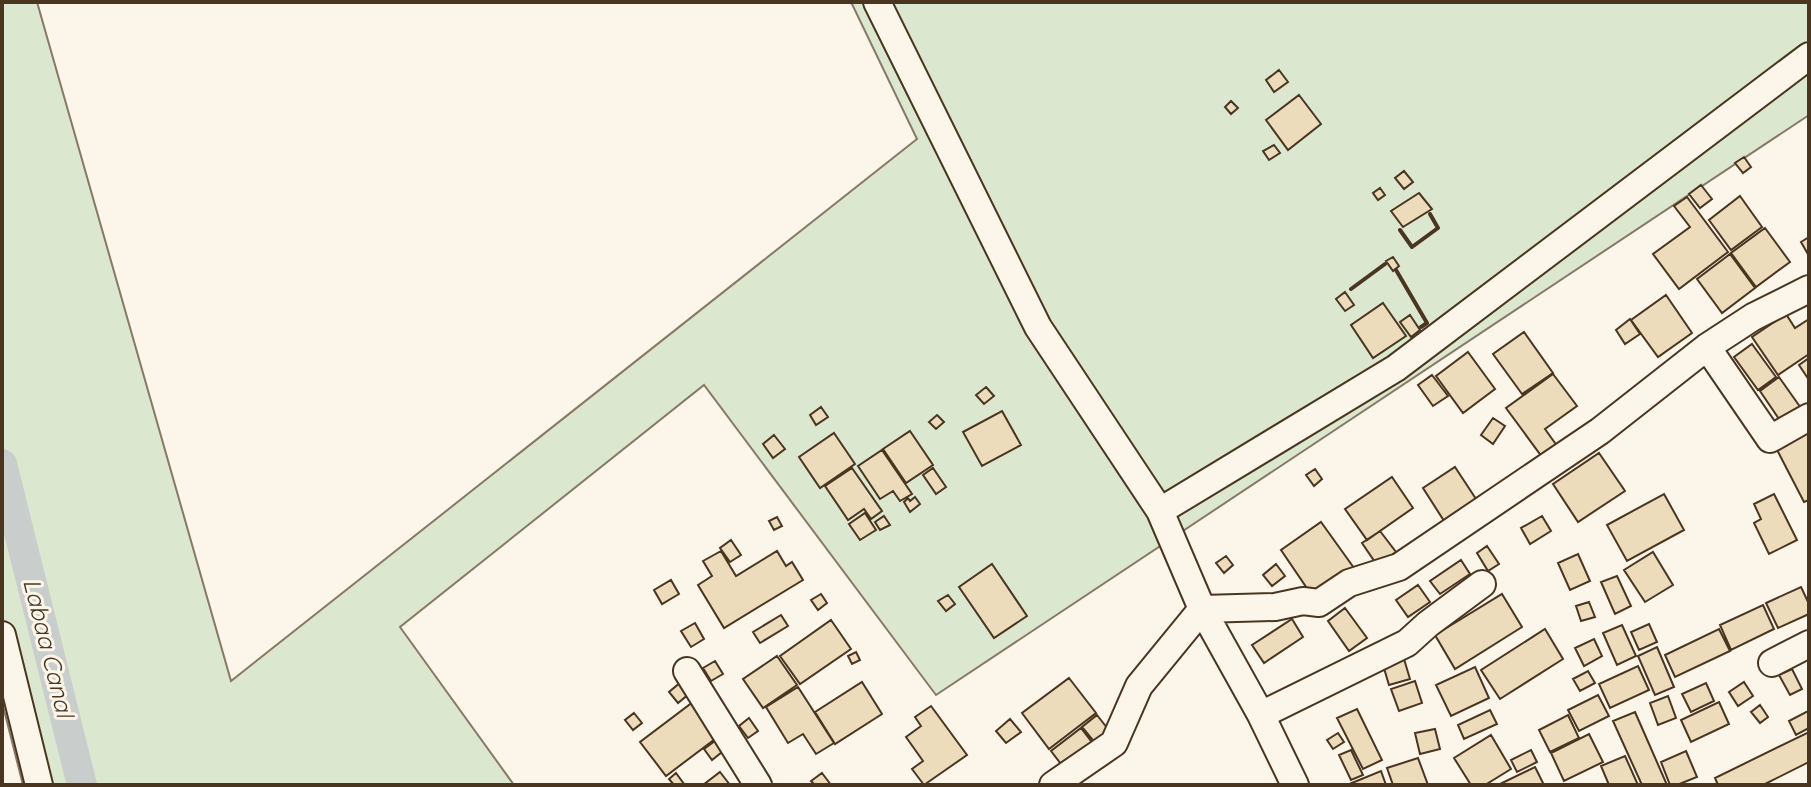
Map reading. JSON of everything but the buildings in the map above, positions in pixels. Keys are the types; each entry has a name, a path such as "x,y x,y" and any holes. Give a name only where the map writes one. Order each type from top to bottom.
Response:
{"street":[{"path":"877,2 1038,327 1160,511 1202,609 1261,715 1295,785"},
{"path":"1160,511 1396,368 1809,56"},
{"path":"1053,785 1114,743 1139,686 1202,609 1275,607 1303,601 1319,603 1349,583 1399,567 1600,431 1707,347 1753,317 1809,289"},
{"path":"1707,347 1770,439 1809,417"},
{"path":"1261,715 1407,643 1482,584"},
{"path":"2,635 39,785"},
{"path":"1772,663 1809,644"},
{"path":"687,671 758,785"}],"green space":[{"path":"2,2 37,2 231,681 917,139 851,2 1809,2 1809,115 936,695 704,385 400,627 514,785 23,785 2,702"}],"waterway":[{"name":"Labaa Canal","path":"2,464 82,785"}],"wall":[{"path":"1400,230 1412,247 1438,228 1430,214"},
{"path":"1351,289 1385,264"},
{"path":"1396,270 1427,323 1421,327"}]}
